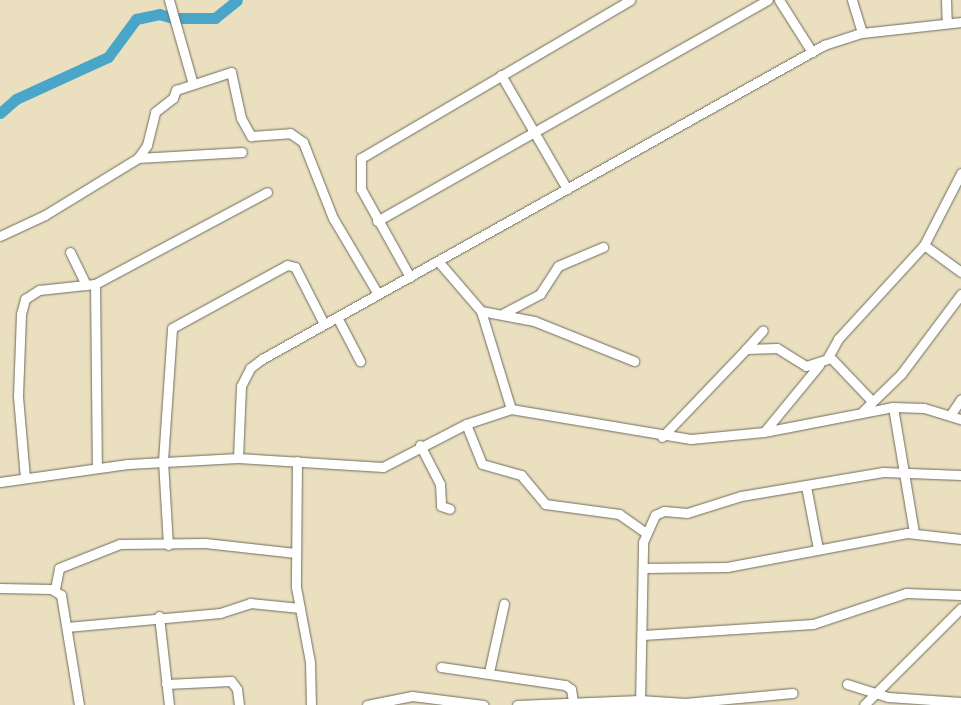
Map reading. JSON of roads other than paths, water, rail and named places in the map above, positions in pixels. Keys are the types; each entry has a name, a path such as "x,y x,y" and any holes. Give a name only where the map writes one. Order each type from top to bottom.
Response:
{"street":[{"path":"169,0 193,84"},
{"path":"410,277 377,221 361,189 361,158 630,0"},
{"path":"377,221 768,0"},
{"path":"779,0 812,52"},
{"path":"852,0 862,33"},
{"path":"946,0 947,23"},
{"path":"238,458 240,394 247,372 324,324 812,52 862,33 961,22"},
{"path":"0,236 45,216 138,158 147,145 155,112 173,98 176,90 231,72 240,114 251,136 290,133 304,142 333,218 378,294"},
{"path":"501,75 567,189"},
{"path":"138,158 242,152"},
{"path":"764,432 819,364 829,356 838,339 924,245 961,173"},
{"path":"26,478 18,396 22,304 33,292 91,285 267,192"},
{"path":"924,245 961,272"},
{"path":"502,314 540,294 558,266 603,247"},
{"path":"70,252 91,285 97,467"},
{"path":"438,261 481,311 511,409"},
{"path":"168,545 164,461 172,328 290,264 324,324"},
{"path":"863,411 871,400 901,374 961,294"},
{"path":"481,311 534,322 634,360"},
{"path":"338,317 360,361"},
{"path":"662,437 763,330"},
{"path":"746,349 768,346 803,365 819,364"},
{"path":"829,356 871,400"},
{"path":"951,414 961,398"},
{"path":"0,482 97,467 164,461 238,458 383,467 420,445 466,424 511,409 662,437 709,439 764,432 863,411 893,407 951,414 961,419"},
{"path":"893,407 902,471 914,532"},
{"path":"466,424 482,464 521,474 545,504 620,514 645,532"},
{"path":"420,445 440,484 441,506 450,509"},
{"path":"297,461 296,587 311,667 311,705"},
{"path":"640,702 645,532 655,515 664,511 686,513 741,496 902,471 961,475"},
{"path":"806,486 818,549"},
{"path":"643,568 727,566 914,532 961,538"},
{"path":"55,589 60,568 115,545 205,543 295,553"},
{"path":"275,605 296,587"},
{"path":"0,588 55,589 61,595 79,705"},
{"path":"643,635 818,623 906,593 961,595"},
{"path":"67,628 159,616 220,613 250,603 300,608"},
{"path":"489,672 504,604"},
{"path":"864,705 880,697 961,608"},
{"path":"159,616 169,705"},
{"path":"441,667 489,672 565,685 571,689 573,702"},
{"path":"166,684 231,681 237,689 239,705"},
{"path":"847,684 880,697 961,702"},
{"path":"517,705 573,702 705,702 793,693"},
{"path":"367,705 412,696 483,705"}],"waterway":[{"path":"180,18 215,18 237,0"},
{"path":"0,113 16,99 108,57 136,19 159,14 173,18"}]}
